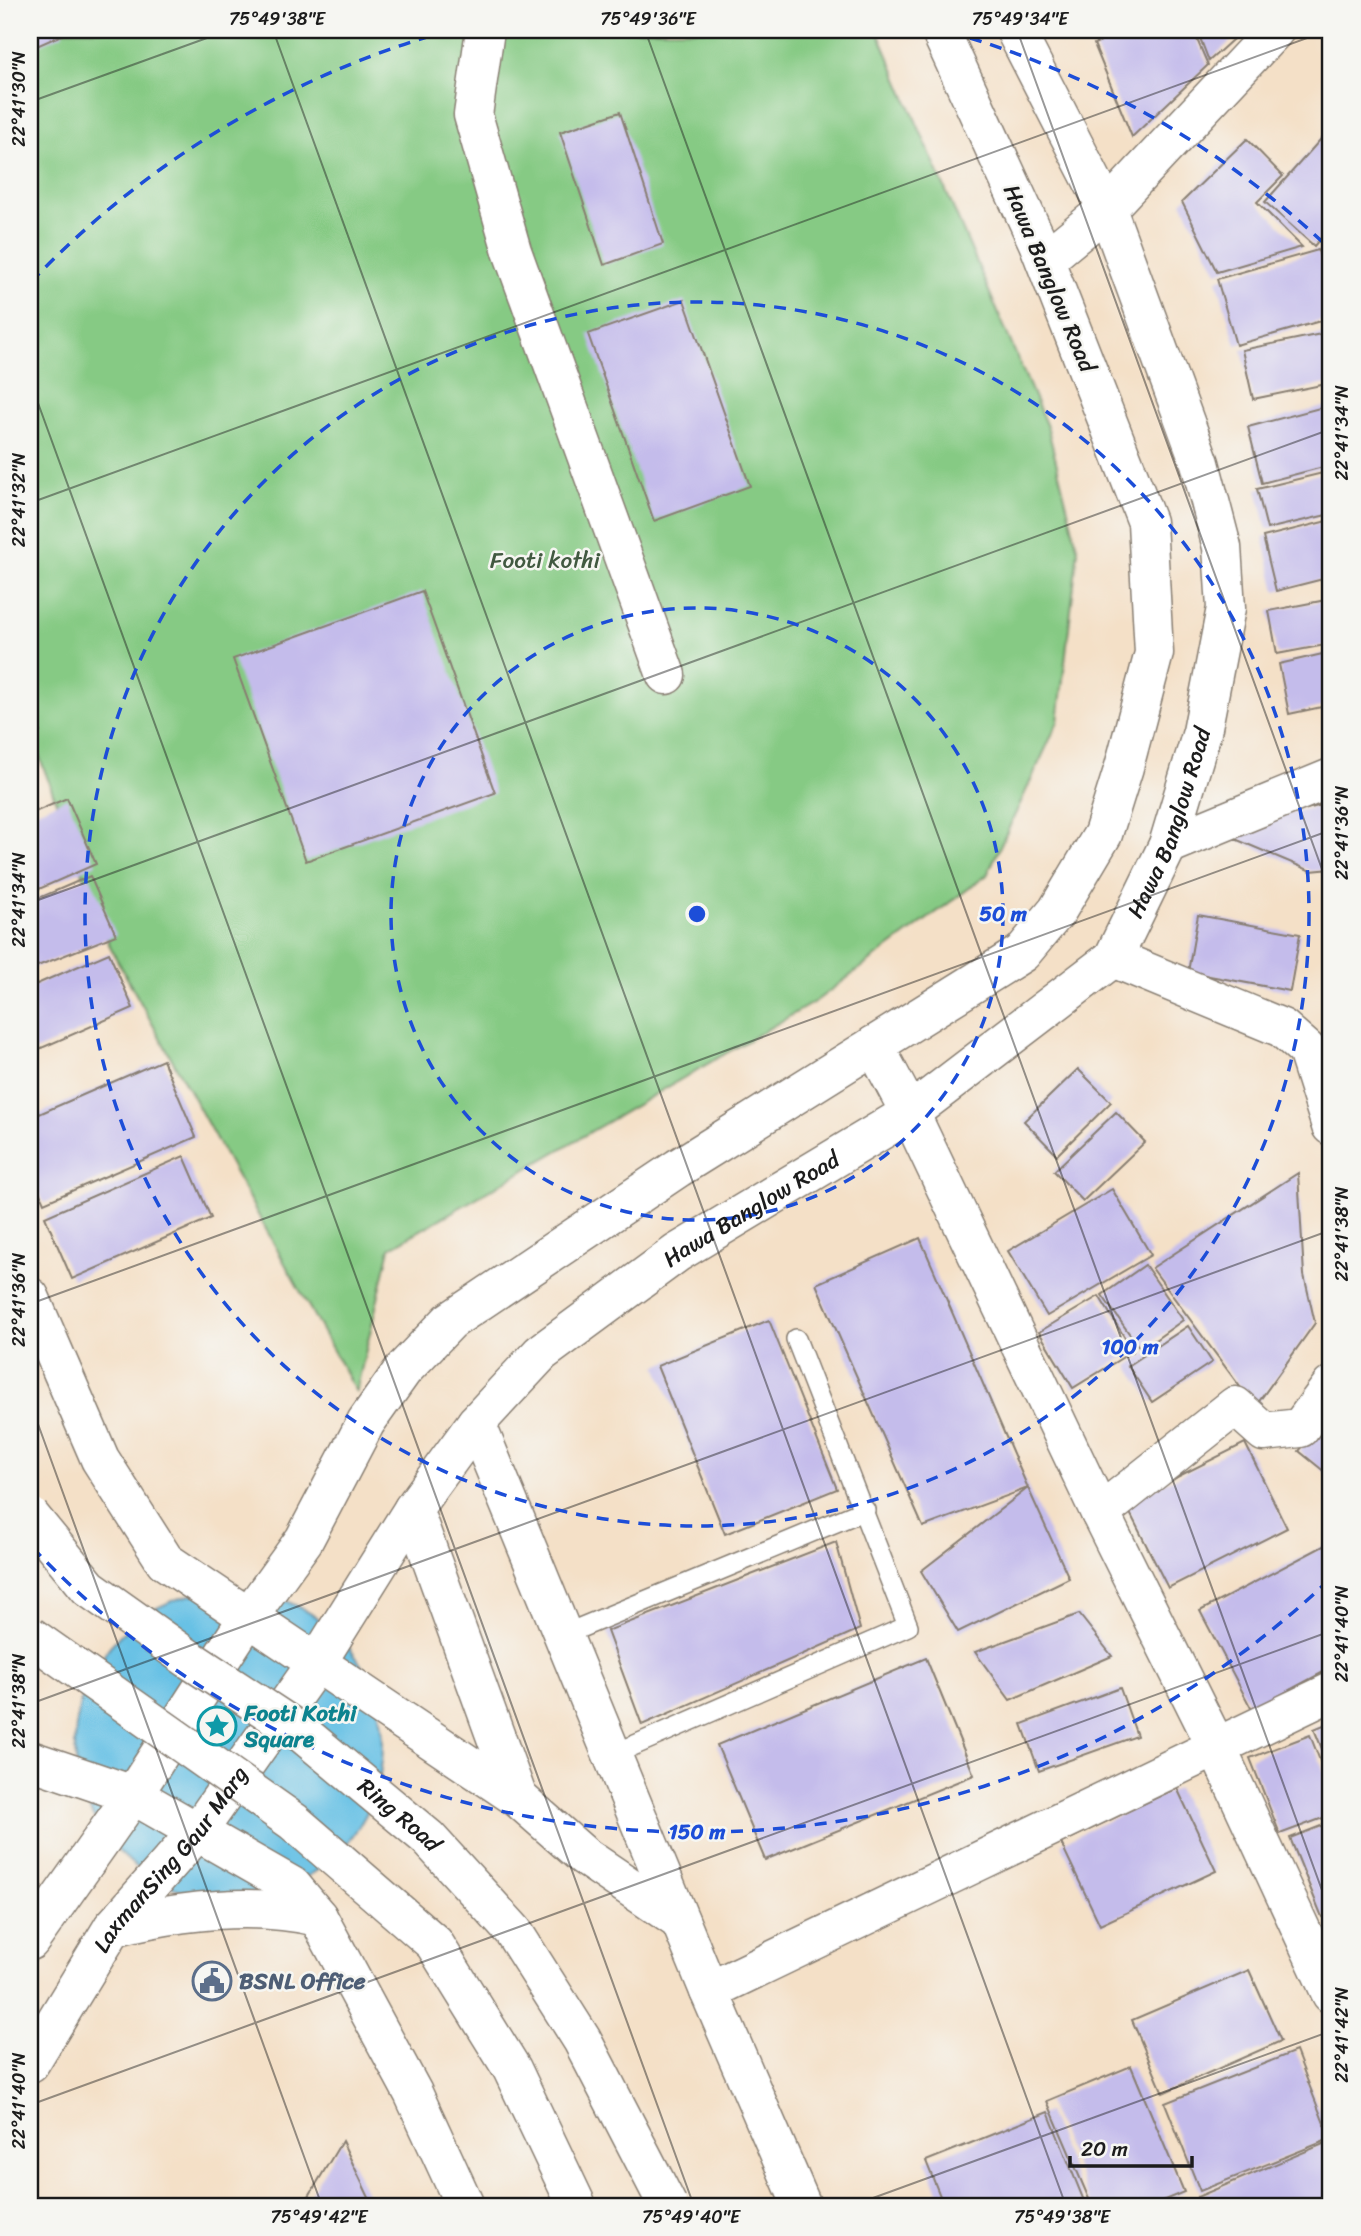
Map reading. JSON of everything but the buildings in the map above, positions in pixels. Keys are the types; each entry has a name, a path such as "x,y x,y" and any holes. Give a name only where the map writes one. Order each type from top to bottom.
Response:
{"main road":[{"path":"485,30 473,115 512,251 666,675"},
{"name":"Hawa Banglow Road","path":"250,1616 304,1540 366,1422 403,1370 450,1321 678,1168 1021,953 1057,911 1103,834 1154,653 1147,522 1045,260 940,30"},
{"name":"Hawa Banglow Road","path":"413,1509 476,1423 541,1353 677,1253 910,1113 1113,958 1168,845 1202,733 1226,608 1222,547 1200,463 1107,209 1015,30"},
{"path":"1045,260 1107,209 1275,30"},
{"path":"1168,845 1331,778"},
{"path":"1113,958 1282,1028 1307,1050 1331,1126"},
{"path":"874,1045 910,1113 1100,1513 1329,1981"},
{"path":"30,1297 100,1459 165,1560 518,1798 584,1856 680,1921"},
{"path":"1100,1513 1235,1406 1264,1432 1300,1429 1331,1386"},
{"path":"476,1423 709,1991 802,2206"},
{"path":"413,1509 518,1798"},
{"name":"LaxmanSing Gaur Marg","path":"30,2063 113,1927 198,1831 318,1661 413,1509"},
{"name":"Ring Road","path":"30,1516 89,1588 188,1660 303,1734 428,1838 513,1931 582,2040 668,2206"},
{"path":"30,1941 133,1795 250,1616"},
{"path":"30,1636 295,1822 434,1943 512,2069 577,2206"},
{"path":"709,1991 1331,1692"},
{"path":"30,1760 133,1795 292,1886 318,1917 413,2093 465,2206"},
{"path":"113,1927 164,1914 231,1909 294,1912 318,1917"}],"lane":[{"path":"612,1755 908,1626 796,1339"},
{"path":"563,1635 864,1510"}],"green space":[{"name":"Footi kothi","path":"30,30 877,30 1048,429 1078,550 1058,722 987,875 816,1001 390,1248 356,1392 111,949 30,731"}],"water":[{"path":"229,1590 259,1593 288,1602 315,1616 338,1635 357,1658 371,1685 380,1714 383,1744 380,1774 371,1803 357,1830 338,1853 315,1872 288,1886 259,1895 229,1898 199,1895 170,1886 143,1872 120,1853 101,1830 87,1803 78,1774 75,1744 78,1714 87,1685 101,1658 120,1635 143,1616 170,1602 199,1593"}],"place":[{"name":"Footi Kothi Square","path":"217,1726"},
{"name":"BSNL Office","path":"212,1981"}]}
